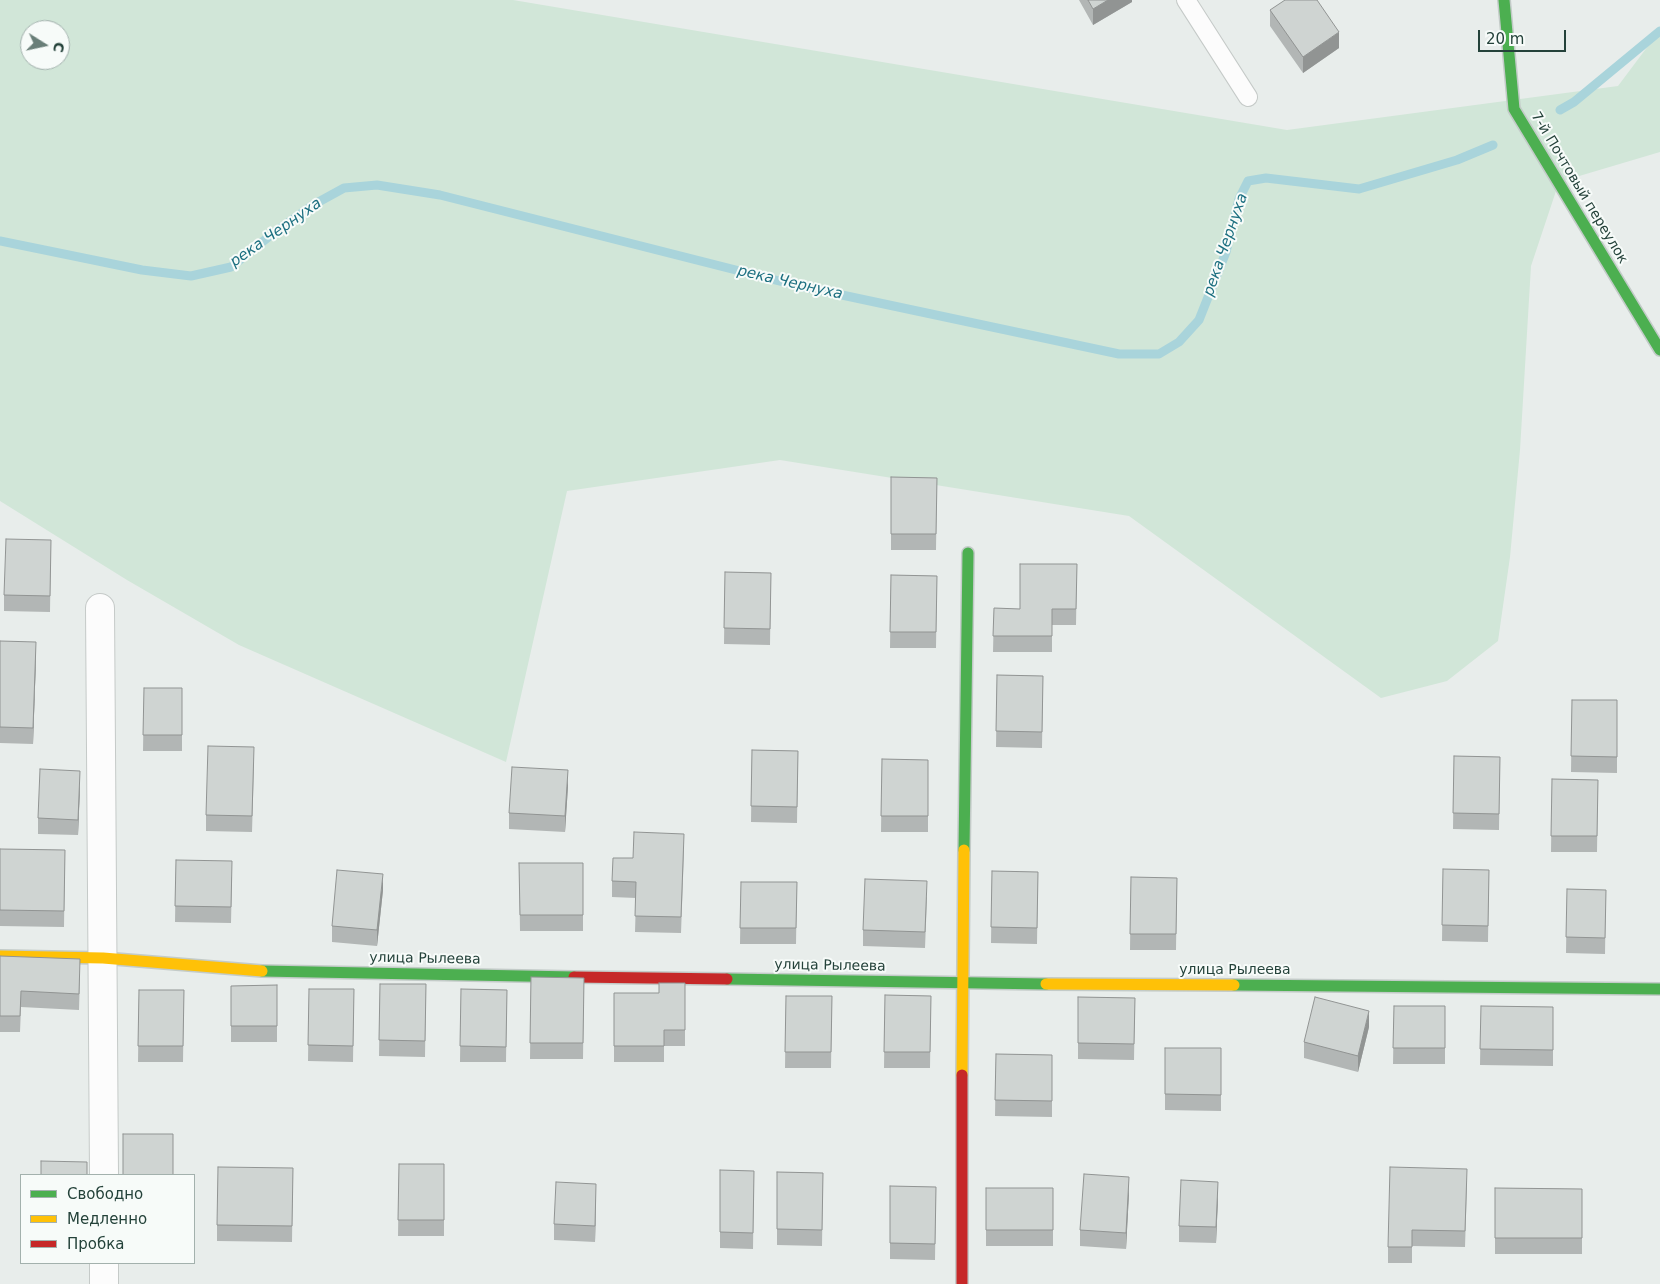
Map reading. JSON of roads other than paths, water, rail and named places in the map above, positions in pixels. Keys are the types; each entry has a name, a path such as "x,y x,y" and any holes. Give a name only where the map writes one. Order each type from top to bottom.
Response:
{"street":[{"name":"7-й Почтовый переулок","path":"1504,0 1514,109 1660,350"},
{"path":"962,1284 962,983 968,553"},
{"path":"100,608 104,1174"},
{"name":"улица Рылеева","path":"0,956 103,958 274,972 962,983 1660,989"},
{"path":"104,1264 104,1284"}],"lane":[{"path":"1186,0 1248,97"}],"waterway":[{"name":"река Чернуха","path":"1560,110 1574,102 1660,31"},
{"name":"река Чернуха","path":"0,241 142,270 191,276 231,267 313,205 344,188 377,185 440,195 795,285 1119,354 1159,354 1179,342 1199,320 1226,252 1239,199 1248,181 1266,178 1359,189 1457,160 1493,145"}]}
